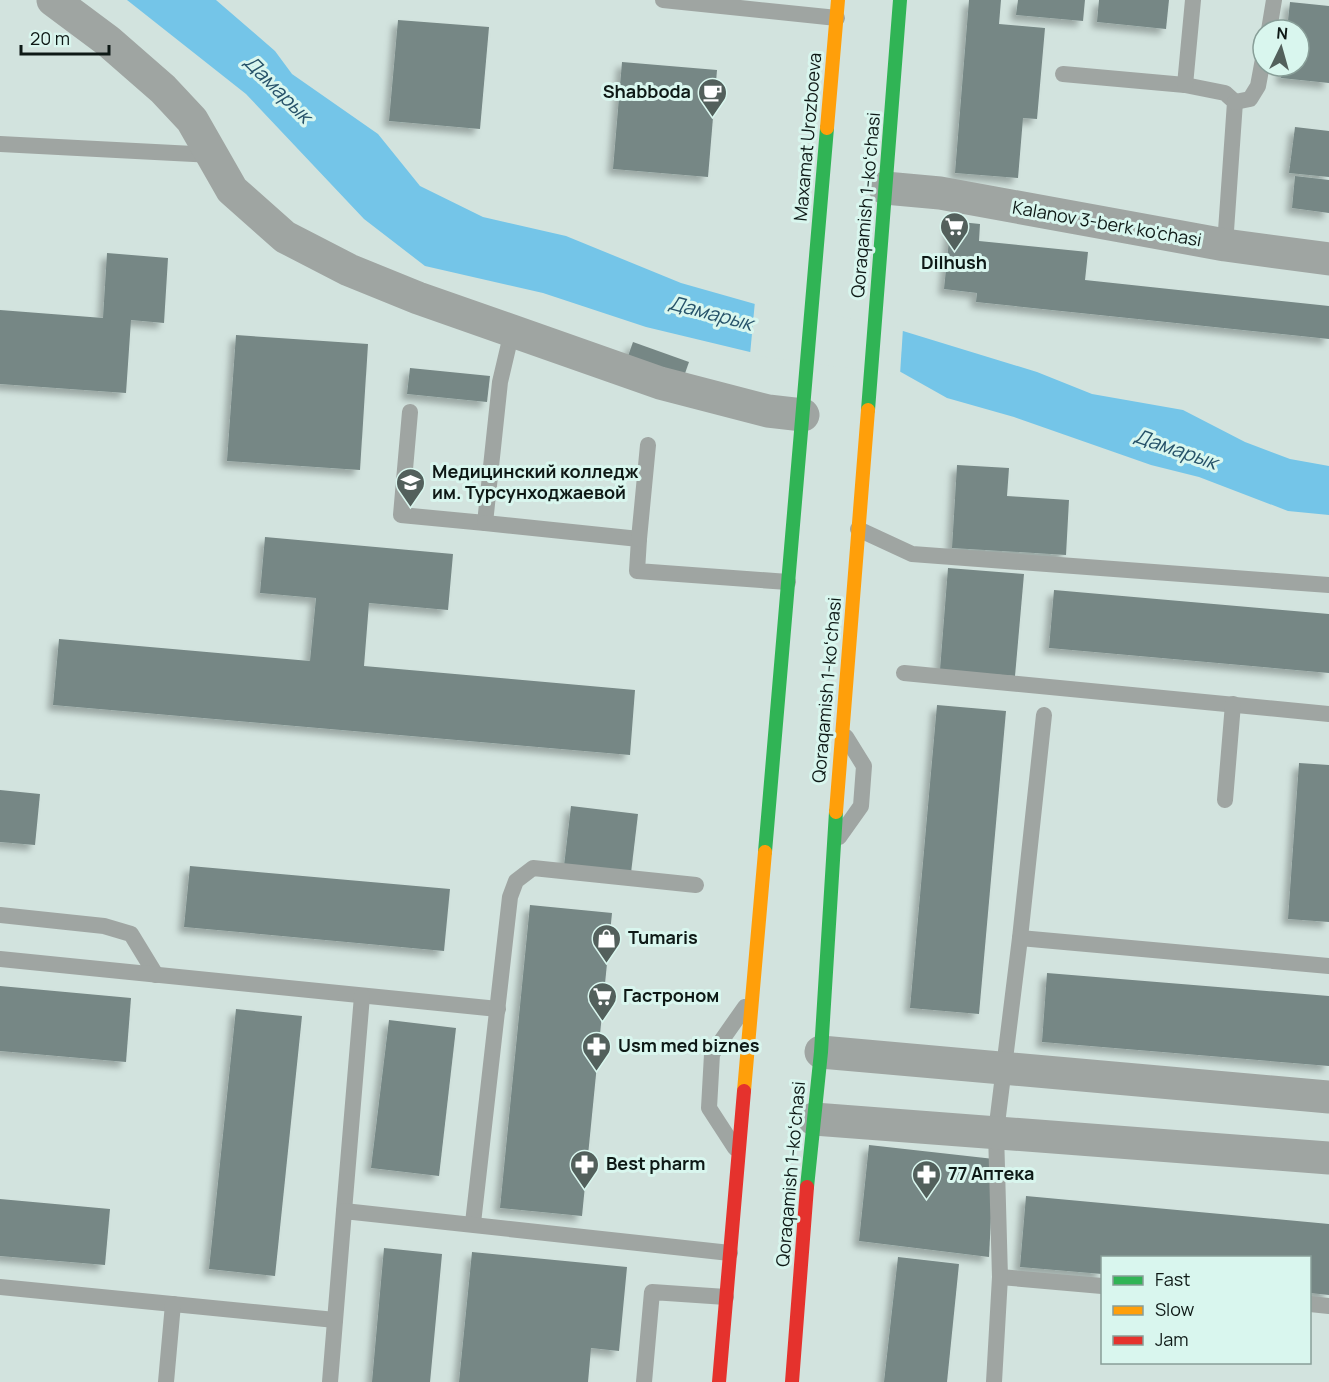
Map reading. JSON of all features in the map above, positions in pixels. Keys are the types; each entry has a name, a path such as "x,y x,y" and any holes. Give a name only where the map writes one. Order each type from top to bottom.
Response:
{"main road":[{"name":"Maxamat Urozboeva","path":"803,408 838,0"},
{"name":"Qoraqamish 1-koʻchasi","path":"792,1382 806,1192 821,1052 833,845 900,0"},
{"path":"719,1382 803,408"}],"street":[{"path":"53,0 108,40 163,89 192,120 232,190 285,237 359,274 660,383 768,411 803,408"},
{"name":"Kalanov 3-berk ko'chasi","path":"885,188 940,193 1226,245 1329,259"},
{"path":"821,1052 1329,1097"},
{"path":"814,1119 1329,1158"}],"lane":[{"path":"663,0 837,18"},
{"path":"1185,85 1193,0"},
{"path":"1271,18 1274,0"},
{"path":"1063,74 1185,85 1225,93 1235,102"},
{"path":"1235,102 1250,99 1258,86 1259,78"},
{"path":"1226,245 1235,102"},
{"path":"0,144 213,155"},
{"path":"485,523 500,382 512,331"},
{"path":"410,412 401,515 639,539"},
{"path":"648,445 637,571 788,582"},
{"path":"858,529 912,554 1329,585"},
{"path":"904,673 1329,714"},
{"path":"1225,800 1233,704"},
{"path":"994,1382 1000,1277 996,1131 1044,715"},
{"path":"833,845 861,806 864,766 842,730"},
{"path":"473,1223 510,897 516,881 532,868 696,885"},
{"path":"0,915 104,926 131,934 156,975"},
{"path":"1020,938 1329,966"},
{"path":"0,959 498,1009"},
{"path":"330,1382 362,996"},
{"path":"739,1153 709,1108 712,1054 752,996"},
{"path":"344,1211 730,1252"},
{"path":"1000,1277 1101,1286"},
{"path":"0,1287 335,1320"},
{"path":"644,1382 652,1292 726,1297"},
{"path":"166,1382 173,1304"},
{"path":"1311,1304 1329,1306"}],"water":[{"name":"Дамарык","path":"127,0 216,0 275,51 292,74 378,134 420,186 483,217 566,236 681,283 755,304 903,331 1037,372 1092,394 1183,410 1245,442 1290,459 1329,466 1329,515 1288,511 1199,477 1151,465 1014,417 947,398 899,371 750,352 646,327 543,293 425,266 364,219 246,94"}],"pier":[{"path":"755,301 903,328 900,375 750,355"}],"building":[{"path":"969,0 1001,0 999,24 1045,28 1037,119 1023,118 1018,178 955,173"},
{"path":"1018,0 1085,0 1083,21 1016,15"},
{"path":"1099,0 1169,0 1166,29 1097,22"},
{"path":"1290,2 1329,6 1329,83 1281,78 1311,78 1311,18 1288,18"},
{"path":"398,20 489,27 480,129 389,121"},
{"path":"622,62 717,70 708,177 613,169"},
{"path":"1295,127 1329,131 1329,177 1289,173"},
{"path":"1295,176 1329,180 1329,213 1292,208"},
{"path":"951,221 980,224 979,241 1088,252 1085,280 1329,306 1329,339 976,302 977,293 944,289"},
{"path":"107,253 168,258 164,323 131,320 126,393 0,384 0,310 103,318"},
{"path":"236,335 368,344 360,470 227,461"},
{"path":"633,342 689,362 683,379 627,359"},
{"path":"410,368 490,376 487,402 407,394"},
{"path":"957,465 1009,468 1007,496 1069,500 1066,555 952,548"},
{"path":"265,537 453,554 448,610 369,603 364,666 635,690 630,755 53,705 59,639 310,661 316,598 260,593"},
{"path":"948,568 1024,574 1015,676 940,670"},
{"path":"1054,590 1329,614 1329,673 1049,648"},
{"path":"937,705 1006,711 979,1014 910,1008"},
{"path":"1299,763 1329,765 1329,922 1288,919"},
{"path":"0,790 40,794 35,845 0,842"},
{"path":"571,806 638,814 631,873 564,866"},
{"path":"190,866 450,889 444,951 184,927"},
{"path":"530,905 612,913 582,1216 500,1208"},
{"path":"1047,973 1329,996 1329,1066 1042,1042"},
{"path":"0,986 131,998 126,1062 0,1051"},
{"path":"236,1009 302,1016 275,1276 209,1269"},
{"path":"389,1020 456,1028 439,1176 371,1168"},
{"name":"77 Аптека","path":"869,1145 994,1159 989,1257 859,1241"},
{"path":"1026,1196 1329,1224 1329,1295 1311,1293 1311,1256 1101,1256 1101,1274 1020,1267"},
{"path":"0,1199 110,1209 105,1265 0,1256"},
{"path":"384,1248 442,1254 430,1382 372,1382"},
{"path":"472,1252 627,1267 619,1351 591,1348 588,1382 459,1382"},
{"path":"898,1257 959,1264 947,1382 884,1382"}],"traffic: fast":[{"path":"868,410 900,0"},
{"path":"765,852 827,128"},
{"path":"807,1187 821,1052 836,812"}],"traffic: slow":[{"path":"827,128 838,0"},
{"path":"836,812 868,410"},
{"path":"744,1091 765,852"}],"traffic: jam":[{"path":"719,1382 744,1091"},
{"path":"792,1382 807,1187"}],"place":[{"name":"Shabboda","path":"712,118"},
{"name":"Dilhush","path":"954,252"},
{"name":"Медицинский колледж им. Турсунходжаевой","path":"411,508"},
{"name":"Tumaris","path":"607,964"},
{"name":"Гастроном","path":"602,1022"},
{"name":"Usm med biznes","path":"597,1072"},
{"name":"Best pharm","path":"585,1190"},
{"name":"77 Аптека","path":"927,1200"}]}
